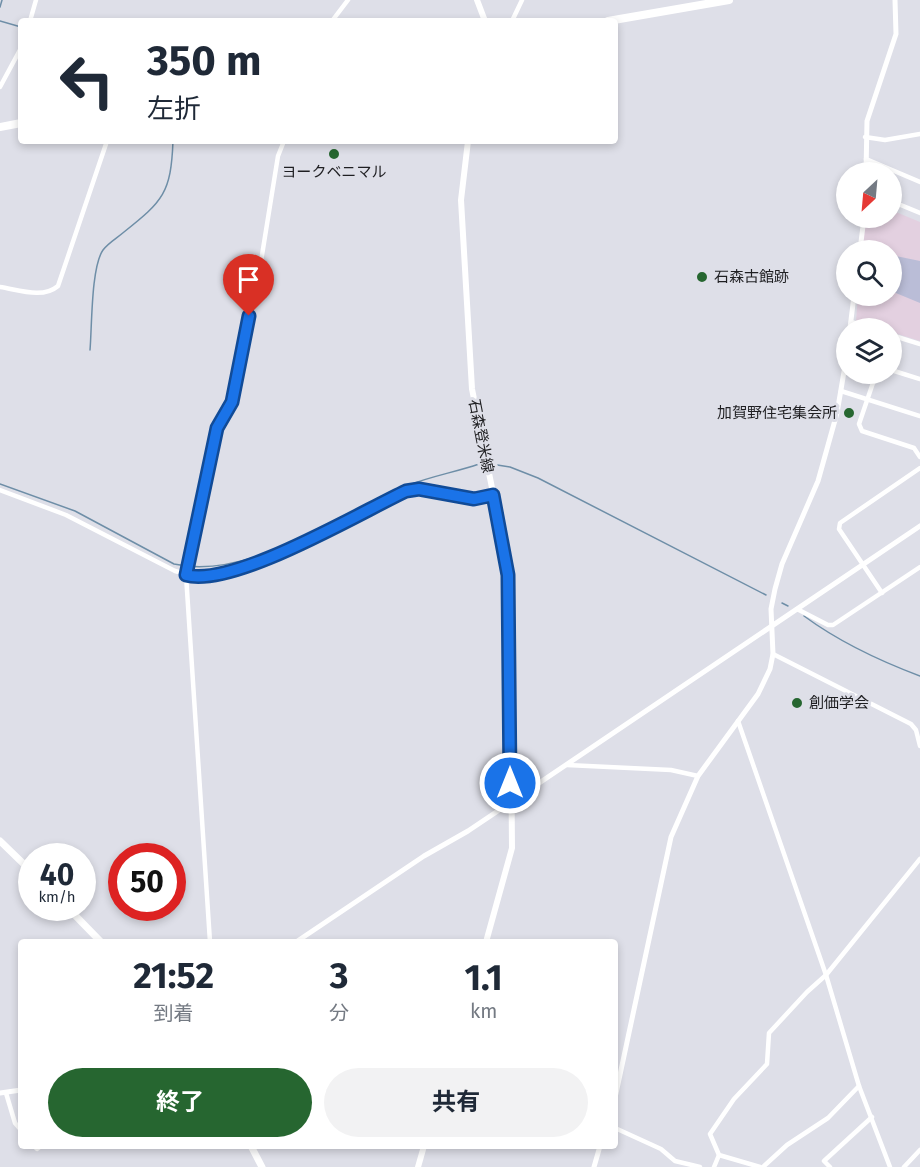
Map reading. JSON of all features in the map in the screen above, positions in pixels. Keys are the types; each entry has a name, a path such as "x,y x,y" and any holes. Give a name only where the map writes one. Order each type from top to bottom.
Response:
{"highway":[{"path":"618,19 729,0"},
{"path":"0,127 18,124"}],"main road":[{"path":"477,0 484,18"},
{"name":"石森登米線","path":"467,144 462,175 461,208 472,389 508,575 512,848 487,939"},
{"path":"0,841 18,858"},
{"path":"81,921 98,939"},
{"path":"253,1149 262,1167"},
{"path":"418,1167 423,1149"}],"street":[{"path":"31,18 36,0"},
{"path":"334,18 348,0"},
{"path":"513,18 522,0"},
{"path":"895,0 896,34 868,118 866,159 920,182"},
{"path":"0,87 18,54"},
{"path":"866,137 890,140 920,134"},
{"path":"0,287 40,294 53,291 58,286 106,144"},
{"path":"210,939 186,573 217,428 232,402 258,280 278,156 283,144"},
{"path":"902,206 920,213"},
{"path":"902,338 920,344"},
{"path":"902,373 920,379"},
{"path":"618,1084 671,837 698,776 762,686 773,654 772,600 777,580 818,480 843,384"},
{"path":"872,384 859,424 862,431 914,448 920,457"},
{"path":"842,391 920,416"},
{"path":"882,593 839,529 840,523 920,468"},
{"path":"0,490 66,515 112,540 186,573 213,575 268,559 406,491 419,489 474,499 493,495"},
{"path":"300,939 424,856 510,803 862,563 920,526"},
{"path":"797,609 828,625 833,625 920,567"},
{"path":"773,654 911,724 916,730 920,746"},
{"path":"738,721 826,975 859,1086 890,1167"},
{"path":"566,765 671,770 698,776"},
{"path":"714,1167 719,1155 710,1134 734,1099 767,1064 770,1034 790,1010 826,975 920,859"},
{"path":"719,1155 761,1167 786,1145 828,1118 859,1086"},
{"path":"18,1090 3,1093 18,1126"},
{"path":"830,1167 824,1161 872,1117"},
{"path":"618,1129 661,1149 675,1161 700,1167"},
{"path":"594,1167 599,1149"},
{"path":"904,1167 920,1150"},
{"path":"673,1167 675,1161"}],"shaded area":[{"path":"902,215 920,222 920,341 902,335 902,318 856,318 857,306 902,306 902,240 863,240 865,228 902,228"},
{"path":"902,257 920,261 920,303 902,296"}],"waterway":[{"path":"0,7 2,0"},
{"path":"0,21 18,26"},
{"path":"90,350 94,283 99,258 107,245 148,212 162,194 170,173 173,144"},
{"path":"0,484 75,511 174,564 203,567 233,563 264,554 294,542 409,485 479,464"},
{"path":"491,464 510,467 538,478 766,595"},
{"path":"782,603 788,606"},
{"path":"804,616 860,650 920,676"}],"place":[{"name":"ヨークベニマル","path":"334,154"},
{"name":"石森古館跡","path":"702,277"},
{"name":"加賀野住宅集会所","path":"849,413"},
{"name":"創価学会","path":"797,703"}],"route":[{"path":"249,316 232,402 217,428 186,575 198,577 213,575 268,559 413,489 474,499 493,495 508,575 510,783"}]}
